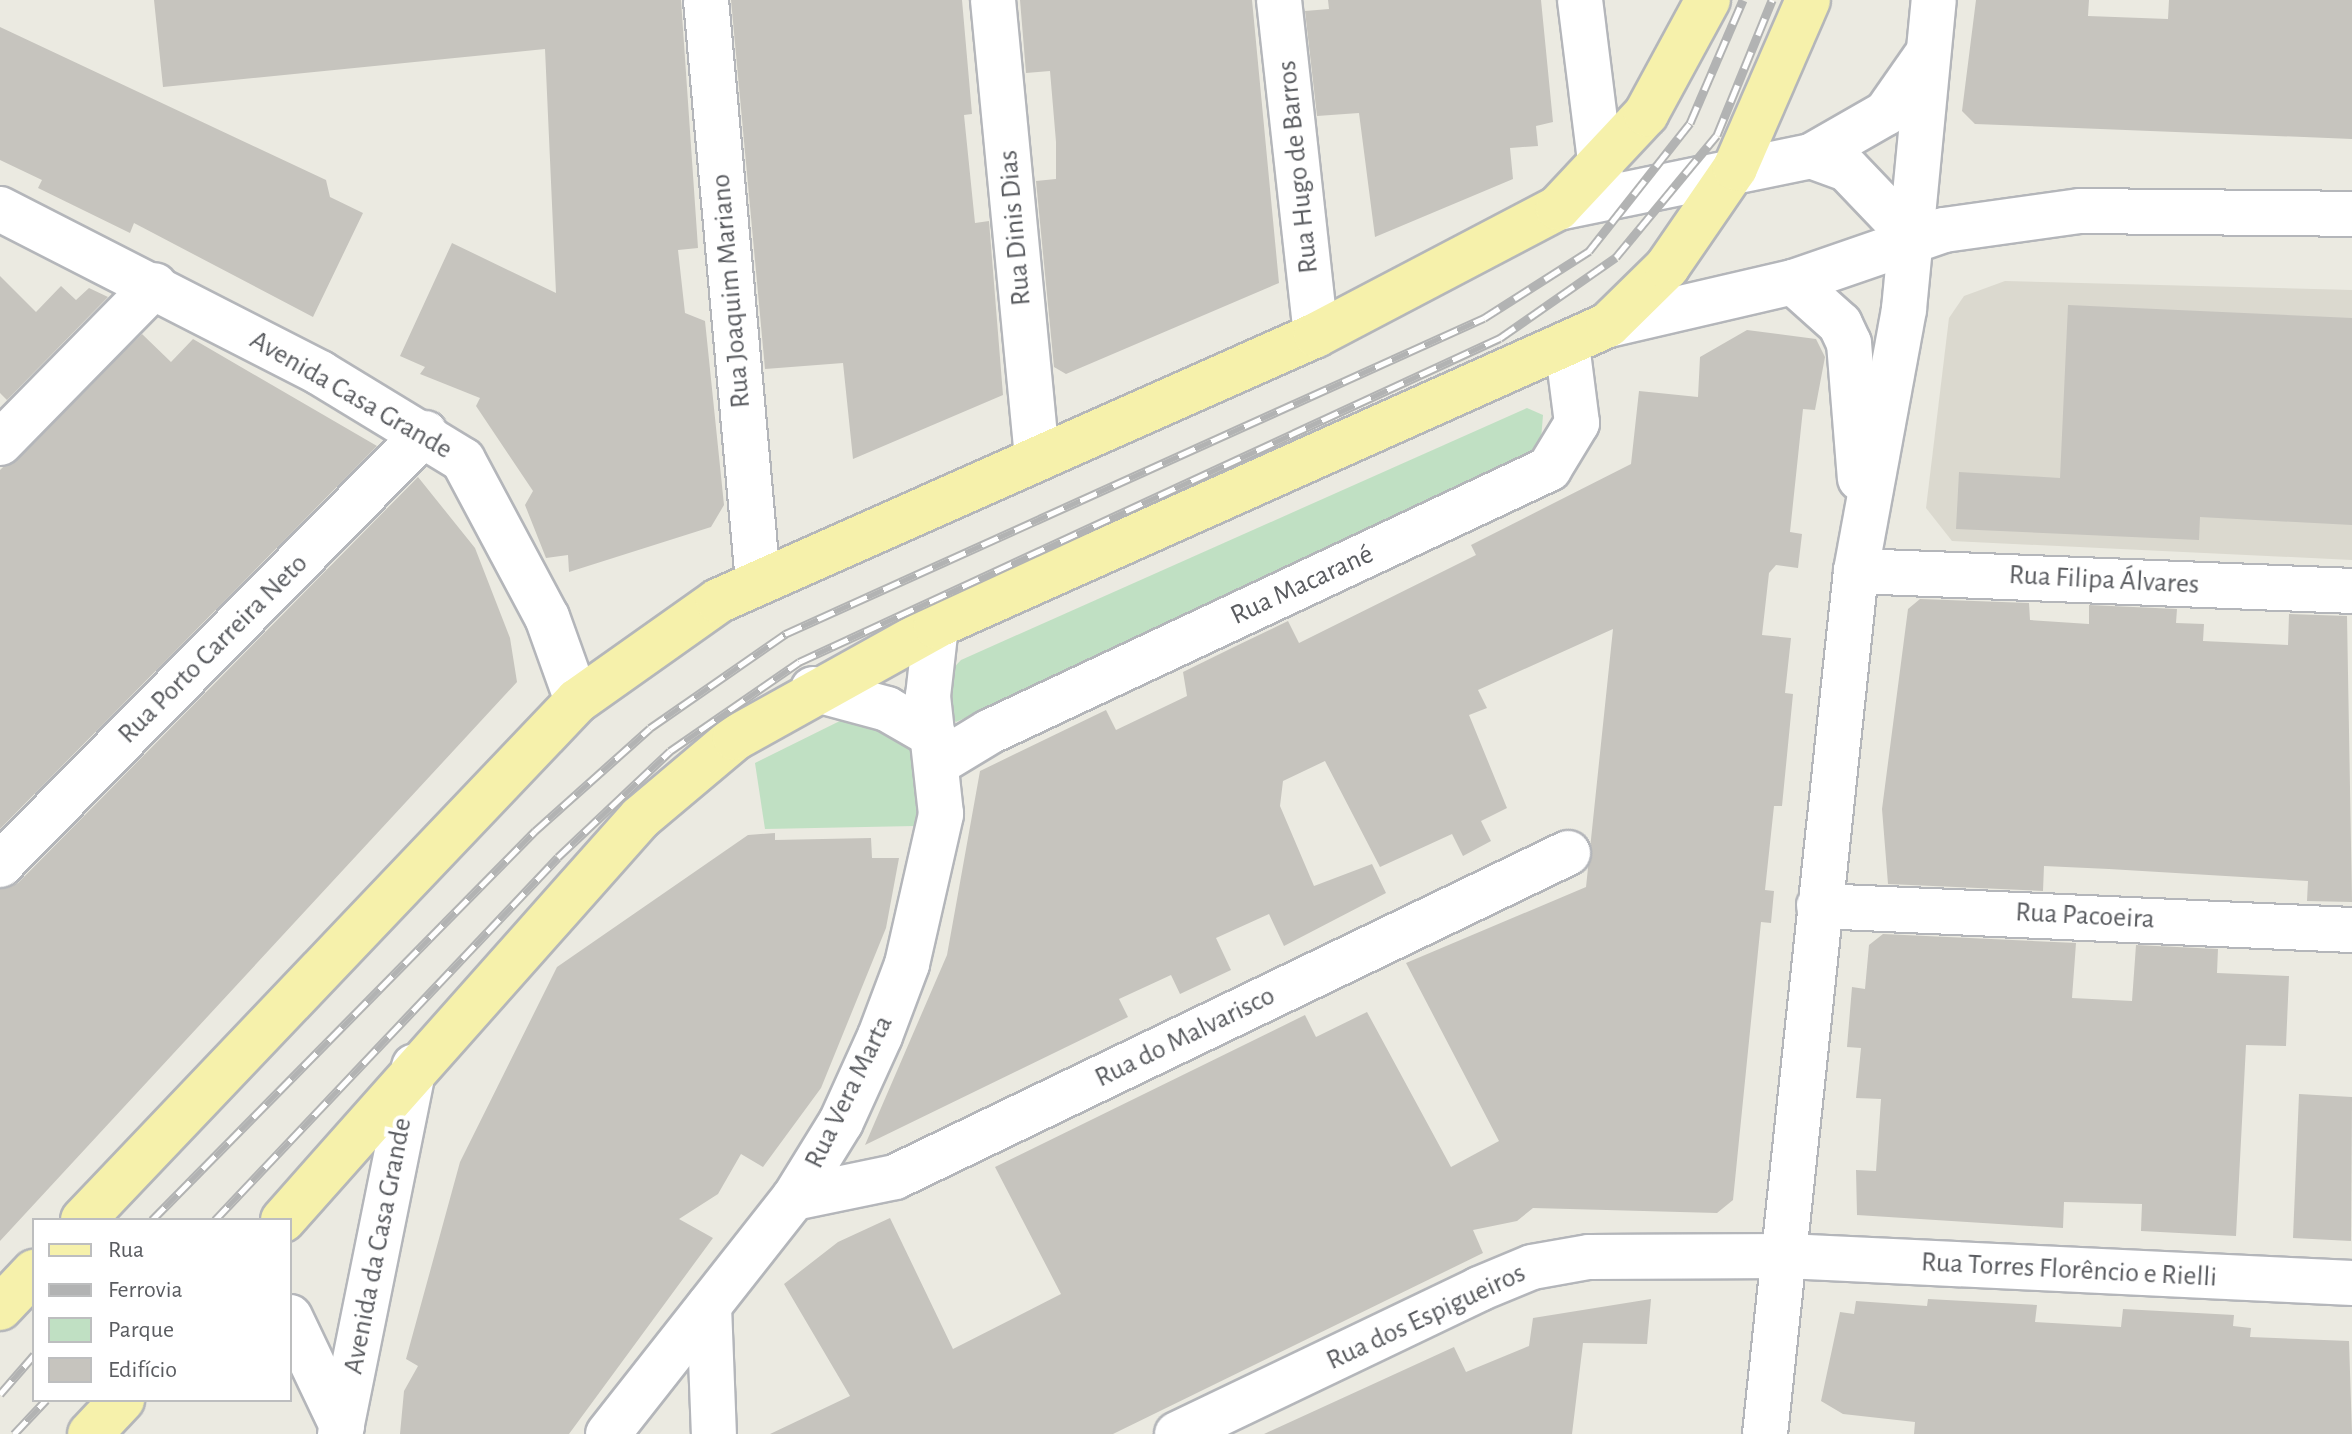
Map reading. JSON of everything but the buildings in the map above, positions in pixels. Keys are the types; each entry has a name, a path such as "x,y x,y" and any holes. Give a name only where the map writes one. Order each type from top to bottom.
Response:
{"main road":[{"path":"85,1218 577,701 718,601 1037,456 1316,335 1558,208 1601,168 1651,106 1708,0"},
{"path":"285,1218 414,1066 640,818 735,738 813,689 936,626 1608,325 1667,267 1735,168 1808,0"},
{"path":"0,1308 32,1274"},
{"path":"90,1434 120,1402"}],"street":[{"name":"Rua Joaquim Mariano","path":"706,0 758,582"},
{"name":"Rua Dinis Dias","path":"993,0 1037,456"},
{"name":"Rua Hugo de Barros","path":"1279,0 1316,335"},
{"path":"1580,0 1601,168"},
{"path":"1765,1434 1856,571 1863,525 1882,455 1912,237 1932,48 1934,0"},
{"path":"1558,208 1735,168 1811,156 1886,113 1932,48"},
{"path":"1811,156 1847,169 1912,237"},
{"name":"Avenida Casa Grande","path":"0,209 155,285 425,433 463,460 547,617 577,701"},
{"path":"1608,325 1793,282 1912,237 2080,211 2352,214"},
{"path":"1793,282 1840,324 1849,343 1863,525"},
{"path":"0,443 155,285"},
{"name":"Rua Macarané","path":"936,750 989,732 1549,469 1577,423 1567,345"},
{"name":"Rua Porto Carreira Neto","path":"0,865 425,433"},
{"name":"Rua Filipa Álvares","path":"1856,571 2352,591"},
{"name":"Rua Vera Marta","path":"608,1434 794,1198 841,1122 907,964 941,814 928,696 936,626"},
{"path":"813,689 887,709 936,750"},
{"name":"Rua do Malvarisco","path":"794,1198 895,1177 1568,853"},
{"name":"Rua Pacoeira","path":"1819,906 2352,930"},
{"name":"Avenida da Casa Grande","path":"341,1430 414,1066"},
{"name":"Rua Torres Florêncio e Rielli","path":"1786,1256 2352,1283"},
{"name":"Rua dos Espigueiros","path":"1177,1434 1532,1267 1589,1257 1786,1256"},
{"path":"709,1306 714,1434"},
{"name":"Avenida da Casa Grande","path":"292,1321 341,1430"}],"shaded area":[{"path":"2005,281 2352,290 2352,560 1952,541 1926,508 1949,318 1964,296"}],"green space":[{"path":"1527,408 1543,415 1539,464 956,722 947,713 942,680 961,660"},
{"path":"858,712 914,742 922,782 915,826 765,829 755,763"}],"railway":[{"path":"154,1218 535,831 650,728 785,634 1484,318 1589,251 1690,123 1743,0"},
{"path":"217,1218 558,857 670,751 799,662 1500,338 1616,257 1717,135 1772,0"},
{"path":"0,1394 32,1357"},
{"path":"14,1434 44,1402"}]}
